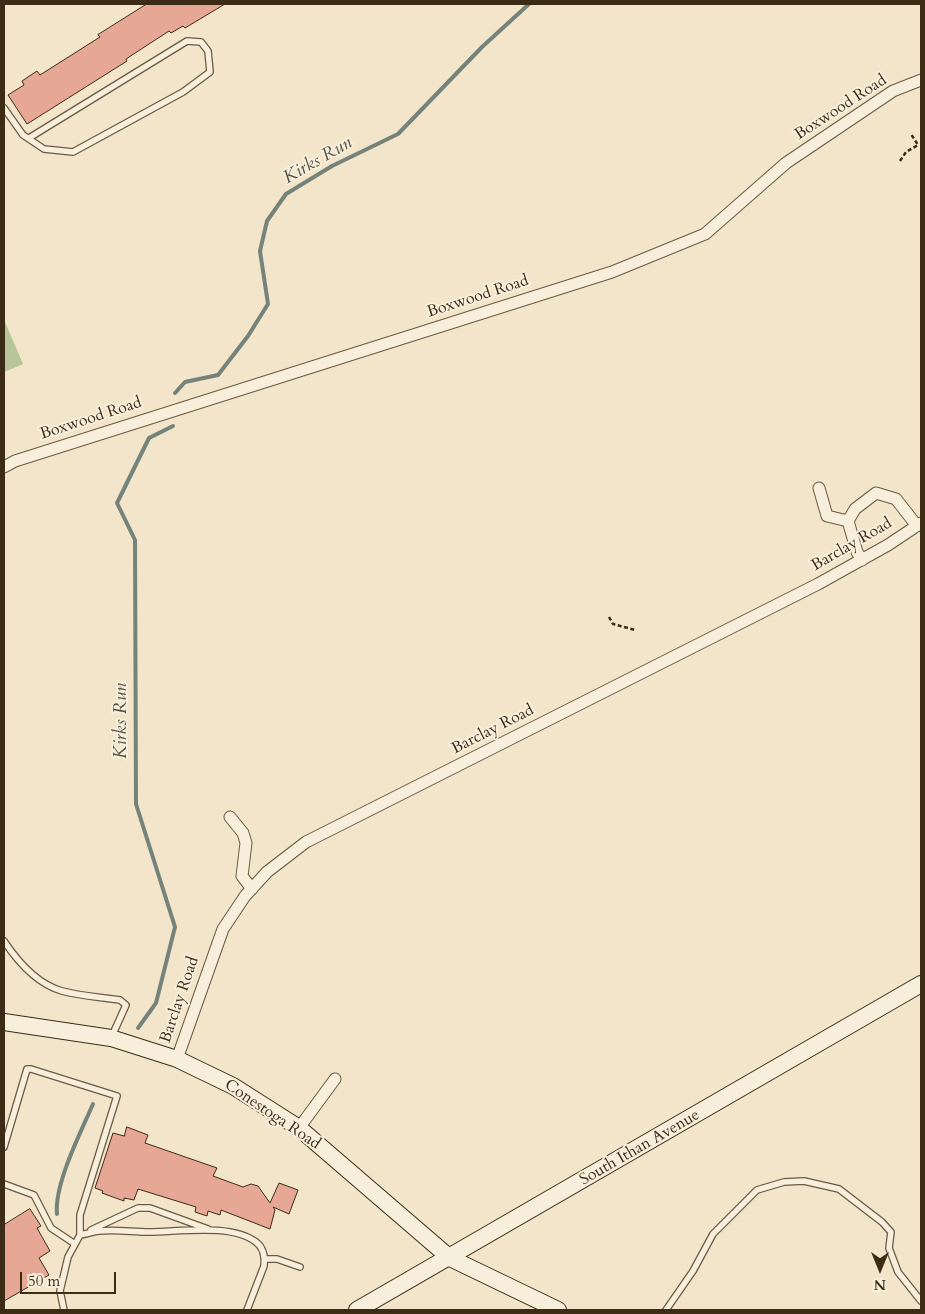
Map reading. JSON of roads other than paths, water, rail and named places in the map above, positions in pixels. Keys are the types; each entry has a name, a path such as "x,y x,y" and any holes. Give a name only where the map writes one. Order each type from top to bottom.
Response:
{"street":[{"name":"Boxwood Road","path":"4,467 15,460 612,272 705,234 786,162 893,91 921,80"},
{"path":"818,488 827,516 848,521"},
{"path":"862,560 848,521 855,509 876,493 896,499 919,525"},
{"name":"Barclay Road","path":"177,1059 223,929 267,872 306,842 733,627 862,560 919,525"},
{"path":"230,818 243,834 246,843 242,876 252,890"},
{"name":"South Ithan Avenue","path":"357,1310 450,1258 921,984"},
{"name":"Conestoga Road","path":"4,1022 111,1038 177,1059 233,1086 299,1128 450,1258 558,1310"},
{"path":"299,1128 335,1079"}],"lane":[{"path":"4,108 23,135 44,149 73,152 183,92 210,72 208,51 201,42 186,41 29,138"},
{"path":"4,941 12,953 35,978 61,991 120,1000 126,1005 111,1038"},
{"path":"4,1147 27,1069 117,1096 80,1215 80,1235 68,1258 60,1291 64,1310"},
{"path":"666,1310 693,1271 713,1234 757,1190 784,1182 804,1181 839,1189 882,1222 891,1232 889,1248 898,1272 921,1301"},
{"path":"4,1184 34,1195 51,1228 75,1244"},
{"path":"80,1235 138,1208 150,1208 213,1230"},
{"path":"80,1235 100,1230 148,1232 213,1230 240,1234 255,1241 261,1247 265,1259 247,1310"},
{"path":"265,1259 277,1259 300,1268"}],"waterway":[{"name":"Kirks Run","path":"175,393 185,382 218,375 248,336 268,304 260,251 267,221 286,194 332,166 398,134 482,47 529,4"},
{"name":"Kirks Run","path":"138,1028 156,1003 175,927 136,804 135,540 117,503 149,438 173,426"},
{"name":"Kirks Run","path":"57,1214 57,1202 64,1173 93,1104"}]}
